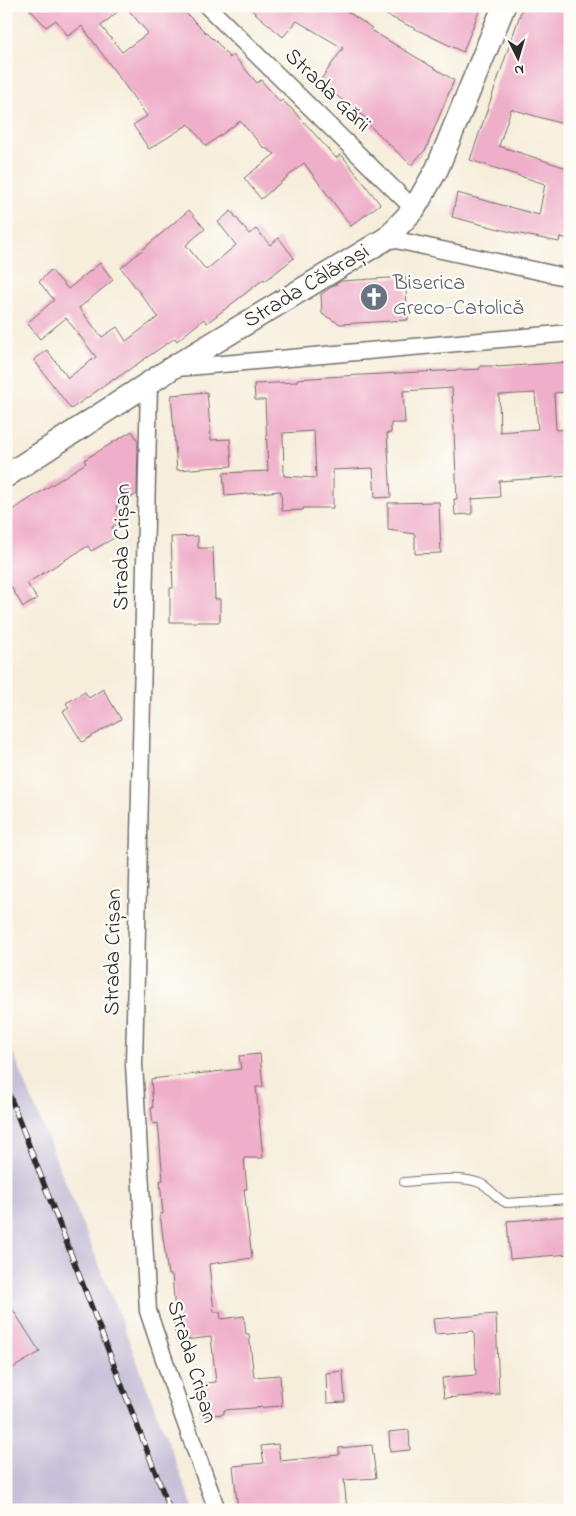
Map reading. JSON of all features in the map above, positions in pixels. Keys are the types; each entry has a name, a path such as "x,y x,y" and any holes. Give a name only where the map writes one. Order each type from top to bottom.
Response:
{"main road":[{"name":"Strada Călărași","path":"6,476 172,368 387,238 414,209 437,169 504,6"}],"street":[{"name":"Strada Gării","path":"207,6 414,209"},
{"path":"387,238 570,278"},
{"path":"172,368 570,333"},
{"name":"Strada Crișan","path":"149,383 134,1064 148,1312 217,1510"}],"lane":[{"path":"404,1182 464,1178 484,1185 498,1199 506,1203 570,1199"}],"shaded area":[{"path":"6,1035 122,1322 194,1510 6,1510"}],"building":[{"path":"27,6 124,6 101,26 122,52 148,33 125,6 179,6 213,38 230,58 233,55 257,83 261,80 280,102 282,100 294,111 336,158 341,154 380,204 351,226 304,163 261,199 244,178 275,154 262,146 240,121 206,146 189,124 149,149 133,125 147,116 82,26 68,36 56,20 46,27"},
{"path":"247,6 339,6 372,28 371,30 454,80 426,149 411,165 366,122 368,120 319,82 343,48 297,21 283,37"},
{"path":"368,6 481,6 463,52"},
{"path":"523,6 570,6 570,126 511,109 499,146 570,169 570,239 560,237 559,242 452,217 457,193 539,215 545,184 470,160"},
{"path":"189,210 205,229 186,245 206,270 236,245 218,222 231,211 249,234 256,229 270,245 279,238 294,258 207,323 204,319 177,341 175,338 71,409 34,360 47,350 68,378 96,357 66,318 40,339 27,323 54,300 39,282 51,270 68,289 100,263 113,280 79,308 102,337 117,327 126,341 158,317 121,268"},
{"path":"405,277 408,320 340,324 322,314 321,294 341,281"},
{"path":"570,362 570,392 554,393 556,430 570,429 570,476 499,481 500,497 472,499 472,514 455,515 454,499 457,499 452,388 403,391 405,423 391,423 391,433 387,433 391,497 375,498 373,468 333,470 333,508 303,508 303,510 282,511 281,491 225,496 223,473 268,471 265,400 255,400 254,384 297,382 297,379 342,376 480,369 480,366 497,367","holes":["535,393 538,429 500,432 499,395","314,431 316,478 284,476 283,433"]},
{"path":"207,392 211,440 230,439 232,466 177,470 171,395"},
{"path":"132,431 138,441 137,494 116,506 120,523 112,527 116,537 91,551 88,546 27,583 37,599 23,607 6,578 6,514 86,463 84,460"},
{"path":"439,502 441,553 415,554 415,534 388,530 388,503"},
{"path":"198,536 198,548 213,548 215,599 220,599 220,622 170,622 170,588 173,588 171,537"},
{"path":"103,689 121,719 82,742 63,711 69,708 66,703 85,692 89,698"},
{"path":"260,1054 263,1087 256,1087 263,1158 244,1158 247,1189 244,1189 252,1258 209,1264 214,1312 220,1312 221,1319 244,1316 246,1334 249,1334 254,1377 280,1375 282,1406 224,1410 224,1414 201,1416 199,1384 216,1382 211,1337 176,1341 172,1275 168,1275 160,1214 163,1214 160,1181 163,1180 158,1123 153,1124 151,1108 153,1108 151,1079 241,1069 239,1056"},
{"path":"570,1216 570,1254 510,1259 507,1221"},
{"path":"6,1299 40,1352 6,1372"},
{"path":"496,1314 499,1394 444,1398 442,1378 476,1375 474,1331 435,1334 433,1319"},
{"path":"343,1371 345,1402 327,1403 326,1373"},
{"path":"409,1430 410,1450 390,1452 389,1432"},
{"path":"278,1444 280,1461 339,1455 339,1448 372,1445 376,1478 344,1480 347,1510 238,1510 233,1466 264,1463 261,1446"}],"railway":[{"path":"6,1086 170,1510"}],"place":[{"name":"Biserica Greco-Catolică","path":"374,297"}]}
